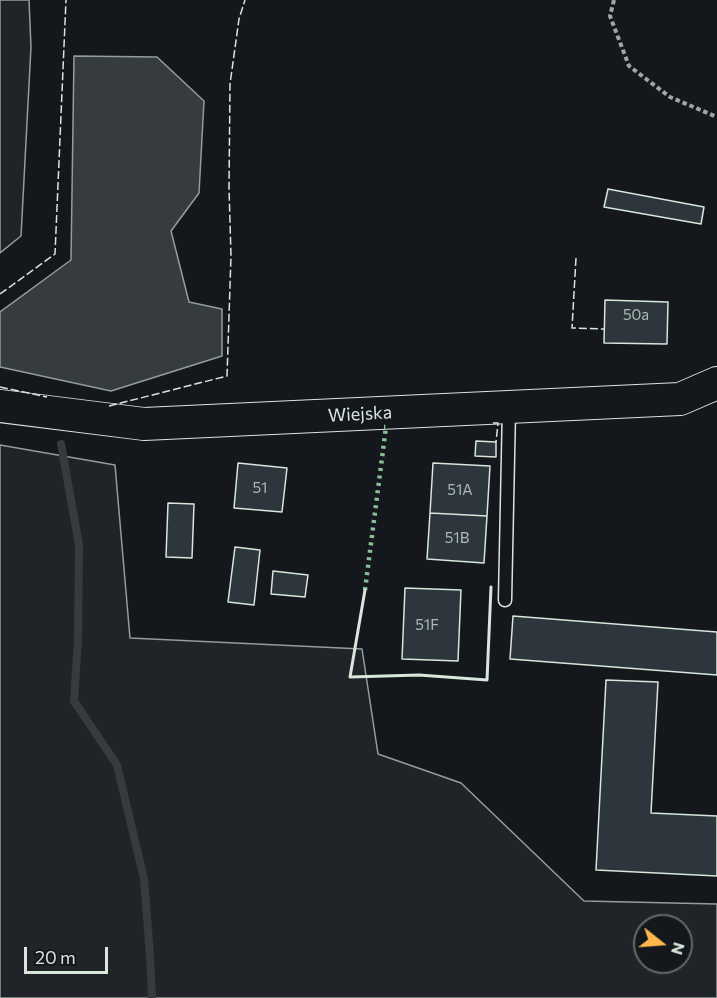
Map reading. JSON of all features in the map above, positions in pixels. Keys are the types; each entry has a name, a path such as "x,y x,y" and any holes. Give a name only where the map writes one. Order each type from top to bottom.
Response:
{"street":[{"name":"Wiejska","path":"0,406 144,424 680,399 717,383"}],"lane":[{"path":"505,600 509,407"}],"path":[{"path":"614,0 610,15 629,66 670,97 717,117"}],"shaded area":[{"path":"0,0 29,0 31,47 21,236 0,253"},
{"path":"74,56 157,57 204,101 199,193 171,231 189,302 222,309 222,356 111,391 0,367 0,312 71,260"},
{"path":"0,445 115,465 130,638 362,649 378,754 461,783 584,901 717,904 717,998 0,998"}],"building":[{"path":"608,189 704,207 701,224 604,207"},
{"path":"605,300 668,302 667,344 604,343"},
{"path":"476,441 496,442 496,457 475,456"},
{"path":"238,463 287,468 282,512 234,508"},
{"path":"433,463 490,466 487,516 430,513"},
{"path":"168,503 194,504 192,558 166,557"},
{"path":"430,513 487,516 484,563 427,559"},
{"path":"235,547 260,550 254,605 228,602"},
{"path":"273,571 308,575 305,597 271,594"},
{"path":"405,588 461,590 458,661 402,659"},
{"path":"513,616 717,632 717,675 510,659"},
{"path":"606,680 658,682 651,813 717,816 717,876 596,870"}],"waterway":[{"path":"61,444 79,545 78,640 74,701 117,765 144,879 152,998"}],"hedge":[{"path":"365,590 386,427 384,427"}],"fence":[{"path":"0,294 55,254 66,0"},
{"path":"109,406 227,376 231,256 230,84 239,19 245,0"},
{"path":"576,258 572,328 604,329"},
{"path":"0,387 47,397"},
{"path":"493,423 498,423 496,442"}],"wall":[{"path":"365,590 350,677 419,675 487,680 491,587"}]}
